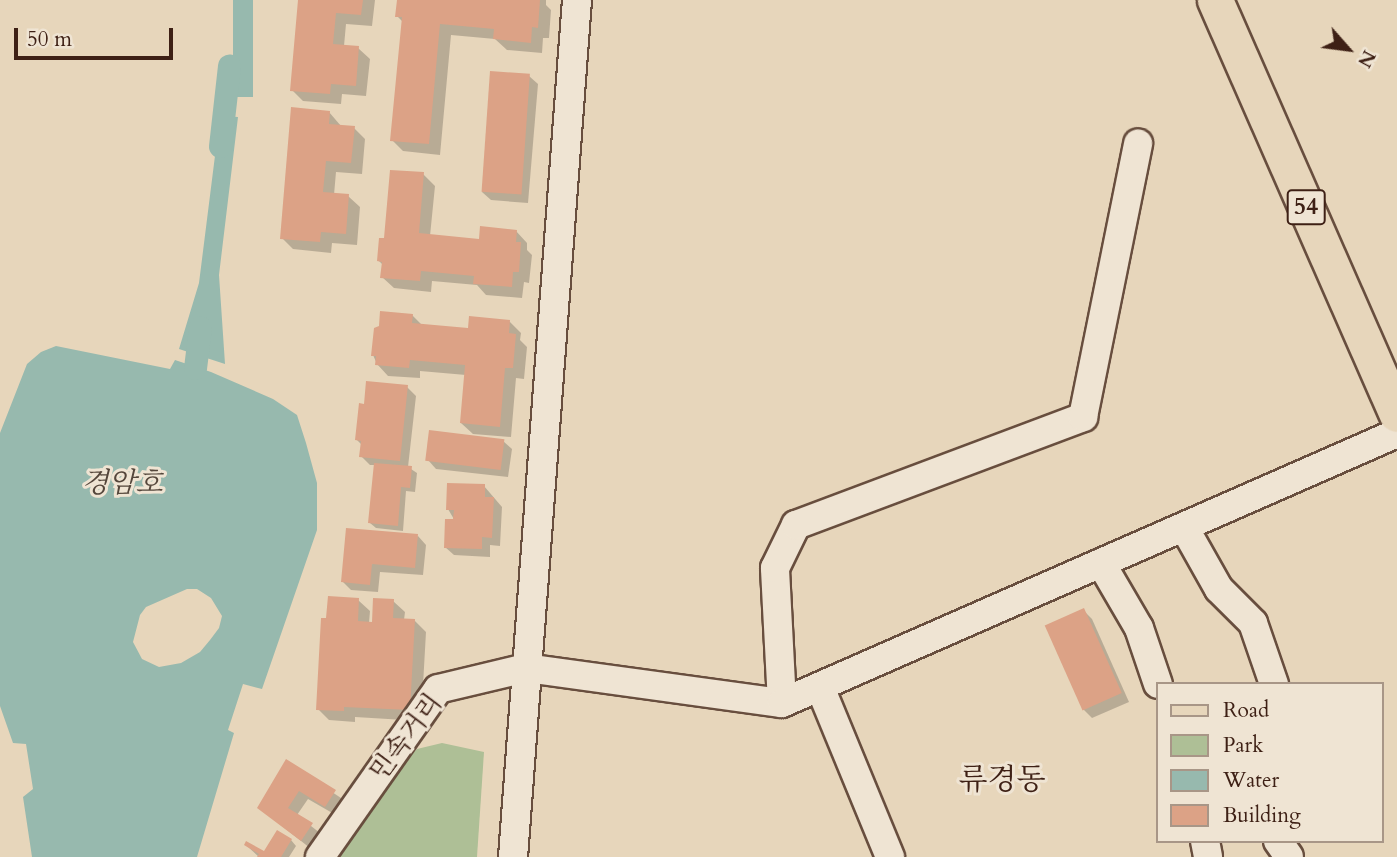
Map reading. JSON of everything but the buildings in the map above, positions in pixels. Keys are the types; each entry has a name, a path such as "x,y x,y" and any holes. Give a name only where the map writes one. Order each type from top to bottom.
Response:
{"main road":[{"name":"54","path":"1215,0 1397,414"}],"street":[{"path":"513,857 577,0"},
{"path":"782,703 775,568 796,525 1083,417 1138,143"},
{"path":"526,668 782,703 1397,433"},
{"path":"1184,527 1219,589 1254,622 1273,682"},
{"path":"1101,563 1139,628 1157,682"},
{"name":"민속거리","path":"320,857 438,689 526,668"},
{"path":"820,687 890,857"}],"green space":[{"path":"442,743 484,752 477,857 336,857 385,782 417,749"}],"water":[{"path":"233,0 253,0 253,97 233,97"},
{"path":"220,116 238,117 219,275 225,364 179,349 199,283"},
{"name":"경암호","path":"56,346 170,369 175,360 211,372 273,399 297,415 306,443 317,483 317,530 262,689 243,684 228,730 234,733 197,857 32,857 23,797 33,789 26,744 13,743 0,706 0,433 27,364 41,352","holes":["187,589 197,589 211,598 222,616 219,628 200,652 181,663 159,667 142,659 133,642 140,615 146,607"]}],"waterway":[{"path":"220,146 229,66"},
{"path":"195,368 200,327"}],"district":[{"name":"류경동","path":"1002,780"}]}
